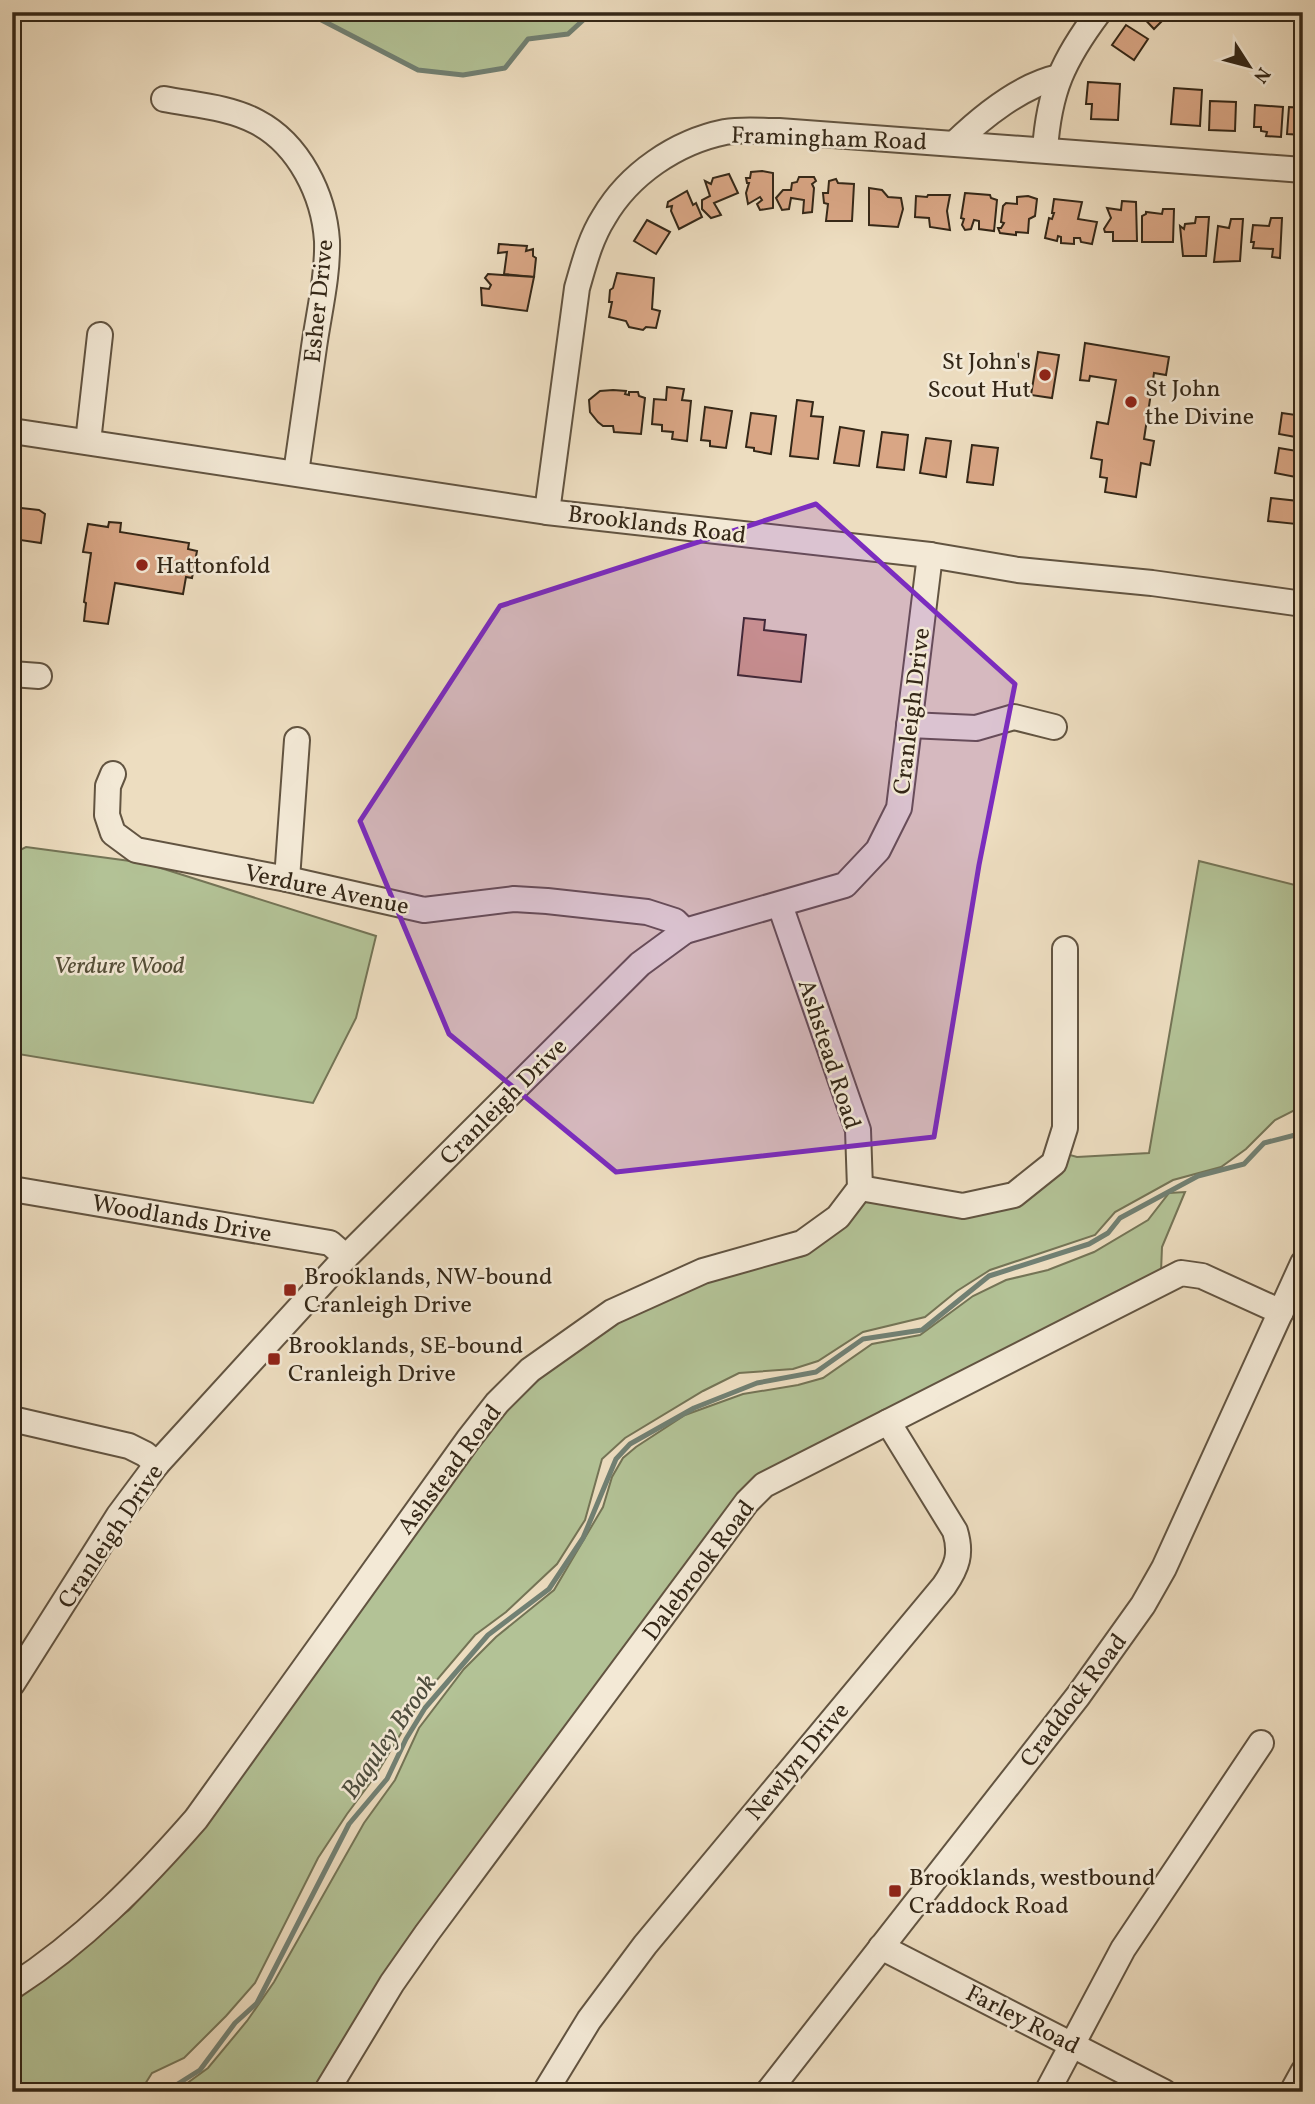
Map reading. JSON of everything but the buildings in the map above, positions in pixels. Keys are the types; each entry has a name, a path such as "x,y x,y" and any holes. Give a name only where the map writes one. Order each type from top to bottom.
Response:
{"street":[{"path":"1045,150 1048,116 1059,77 1081,36 1099,12"},
{"path":"955,143 989,114 1031,88 1059,77"},
{"name":"Esher Drive","path":"164,99 226,111 262,125 295,155 305,169 318,200 327,242 325,276 296,473"},
{"name":"Framingham Road","path":"547,512 577,288 586,255 604,217 631,181 670,153 694,141 726,132 779,131 1303,170"},
{"path":"88,442 100,335"},
{"name":"Brooklands Road","path":"12,432 547,512 930,555 1018,570 1152,583 1303,604"},
{"name":"Cranleigh Drive","path":"12,1684 119,1516 157,1464 346,1257 640,964 685,931 845,885 877,850 899,808 930,555"},
{"path":"12,674 39,676"},
{"path":"909,725 976,728 1014,717 1054,727"},
{"path":"287,879 297,740"},
{"name":"Verdure Avenue","path":"113,774 108,786 107,815 113,833 136,850 287,879 424,910 514,899 646,912 675,921 685,931"},
{"name":"Ashstead Road","path":"12,1987 97,1922 147,1876 196,1819 468,1440 496,1403 530,1370 612,1312 703,1271 802,1243 838,1217 860,1188 858,1130 780,905"},
{"path":"860,1188 963,1206 1014,1195 1054,1163 1065,1128 1065,949"},
{"name":"Woodlands Drive","path":"12,1189 330,1243 346,1257"},
{"name":"Craddock Road","path":"768,2092 1070,1707 1143,1605 1164,1568 1303,1262"},
{"name":"Dalebrook Road","path":"326,2092 392,1983 747,1502 764,1485 1181,1273 1202,1276 1281,1312"},
{"path":"12,1419 129,1446 157,1464"},
{"name":"Newlyn Drive","path":"545,2092 589,2020 645,1945 936,1597 954,1571 959,1559 955,1531 888,1422"},
{"path":"1047,2092 1123,1949 1261,1743"},
{"name":"Farley Road","path":"881,1947 1164,2092"},
{"path":"1292,2092 1303,2073"}],"highlighted area":[{"path":"816,504 1015,684 979,865 934,1137 616,1172 449,1034 360,821 500,606"}],"green space":[{"path":"306,12 592,12 568,34 528,39 505,68 463,75 418,70"},
{"name":"Verdure Wood","path":"26,847 145,863 376,936 356,1018 313,1103 12,1053 12,854"},
{"path":"1199,861 1303,887 1303,1106 1275,1120 1246,1149 1221,1167 1173,1180 1115,1212 1095,1235 990,1270 957,1291 925,1317 863,1332 818,1361 793,1369 739,1373 703,1391 625,1438 602,1459 585,1520 557,1564 506,1612 475,1635 424,1695 376,1775 318,1858 255,1983 226,2016 184,2058 152,2073 140,2092 12,2092 12,1998 129,1910 165,1871 507,1407 559,1362 626,1316 699,1284 739,1271 803,1256 824,1242 863,1195 971,1213 1063,1153 1077,1157 1149,1153"},
{"path":"1185,1192 1162,1247 1161,1272 760,1476 317,2092 175,2092 208,2068 247,2021 274,1982 364,1823 395,1780 419,1728 464,1669 496,1637 554,1590 603,1507 612,1477 623,1458 685,1415 743,1394 823,1378 872,1344 920,1335 973,1296 1006,1280 1048,1270 1094,1252 1148,1220 1169,1193"}],"waterway":[{"path":"306,12 418,70 463,75 505,68 528,39 568,34 592,12"},
{"name":"Baguley Brook","path":"165,2092 200,2070 235,2023 257,2003 349,1824 387,1779 406,1739 425,1708 488,1635 549,1589 583,1538 616,1459 630,1444 694,1408 757,1383 816,1372 863,1339 922,1330 989,1276 1089,1244 1108,1233 1120,1218 1198,1176 1244,1164 1264,1143 1303,1133"}],"place":[{"name":"St John's Scout Hut","path":"1045,375"},
{"name":"St John the Divine","path":"1131,402"},
{"name":"Hattonfold","path":"142,565"},
{"name":"Brooklands, NW-bound Cranleigh Drive","path":"290,1290"},
{"name":"Brooklands, SE-bound Cranleigh Drive","path":"274,1359"},
{"name":"Brooklands, westbound Craddock Road","path":"895,1891"}]}
